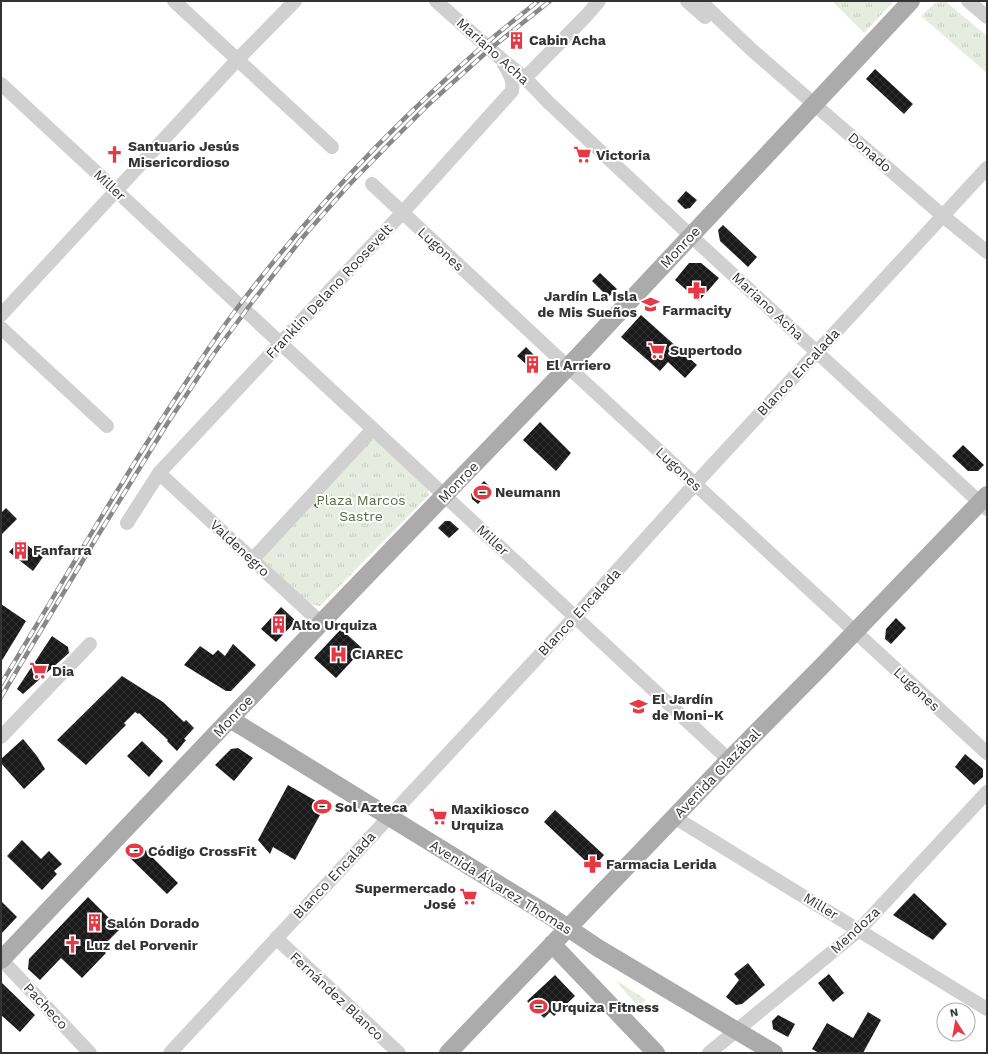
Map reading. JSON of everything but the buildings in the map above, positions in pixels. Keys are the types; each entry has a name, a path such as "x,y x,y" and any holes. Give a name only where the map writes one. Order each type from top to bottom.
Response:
{"main road":[{"name":"Monroe","path":"1,959 321,623 568,367 911,1"},
{"name":"Avenida Olazábal","path":"448,1053 729,760 854,632 985,502"},
{"name":"Avenida Álvarez Thomas","path":"230,719 568,927 591,944 774,1053"},
{"path":"552,944 656,1053"}],"street":[{"path":"174,1 332,147"},
{"path":"1,315 238,59 295,1"},
{"name":"Mariano Acha","path":"436,1 525,78 549,103 691,236 817,352 985,502"},
{"path":"525,78 599,1"},
{"name":"Donado","path":"687,1 726,37 753,51"},
{"name":"Donado","path":"700,1 753,51 943,216 987,252"},
{"name":"Donado","path":"712,1 739,26 753,51"},
{"path":"968,1 987,17"},
{"path":"499,57 510,75 513,83 512,91"},
{"name":"Miller","path":"1,84 729,760"},
{"name":"Mariano Acha","path":"512,91 524,90 549,103"},
{"name":"Franklin Delano Roosevelt","path":"127,523 159,473 403,212 512,91"},
{"name":"Blanco Encalada","path":"170,1053 575,617 695,484 987,168"},
{"name":"Lugones","path":"372,184 854,632 987,753"},
{"path":"1,328 107,426"},
{"path":"252,560 374,429"},
{"name":"Valdenegro","path":"159,473 321,623"},
{"path":"1,737 90,644"},
{"name":"Mendoza","path":"709,1053 859,930 987,792"},
{"name":"Miller","path":"674,817 987,1009"},
{"name":"Fernández Blanco","path":"276,938 399,1053"},
{"name":"Pacheco","path":"1,959 90,1053"}],"green space":[{"path":"832,1 894,1 864,33"},
{"path":"945,1 987,36 987,73 921,16 935,3"},
{"name":"Plaza Marcos Sastre","path":"373,439 428,488 429,495 320,606 310,604 259,556"},
{"path":"616,980 646,1000 639,1007"}],"railway":[{"path":"1,684 152,434 217,335 260,278 351,173 416,107 490,39 538,1"},
{"path":"1,697 167,424 213,355 303,237 348,186 429,104 490,49 550,1"}],"place":[{"name":"Cabin Acha","path":"516,40"},
{"name":"Santuario Jesús Misericordioso","path":"115,154"},
{"name":"Victoria","path":"583,155"},
{"name":"Farmacity","path":"697,290"},
{"name":"Jardín La Isla de Mis Sueños","path":"650,304"},
{"name":"Supertodo","path":"657,350"},
{"name":"El Arriero","path":"533,365"},
{"name":"Neumann","path":"482,492"},
{"name":"Fanfarra","path":"20,550"},
{"name":"Alto Urquiza","path":"279,625"},
{"name":"CIAREC","path":"339,654"},
{"name":"Dia","path":"39,671"},
{"name":"El Jardín de Moni-K","path":"639,707"},
{"name":"Sol Azteca","path":"322,807"},
{"name":"Maxikiosco Urquiza","path":"438,817"},
{"name":"Código CrossFit","path":"135,851"},
{"name":"Farmacia Lerida","path":"593,864"},
{"name":"Supermercado José","path":"469,896"},
{"name":"Salón Dorado","path":"94,923"},
{"name":"Luz del Porvenir","path":"73,945"},
{"name":"Urquiza Fitness","path":"539,1007"}]}
